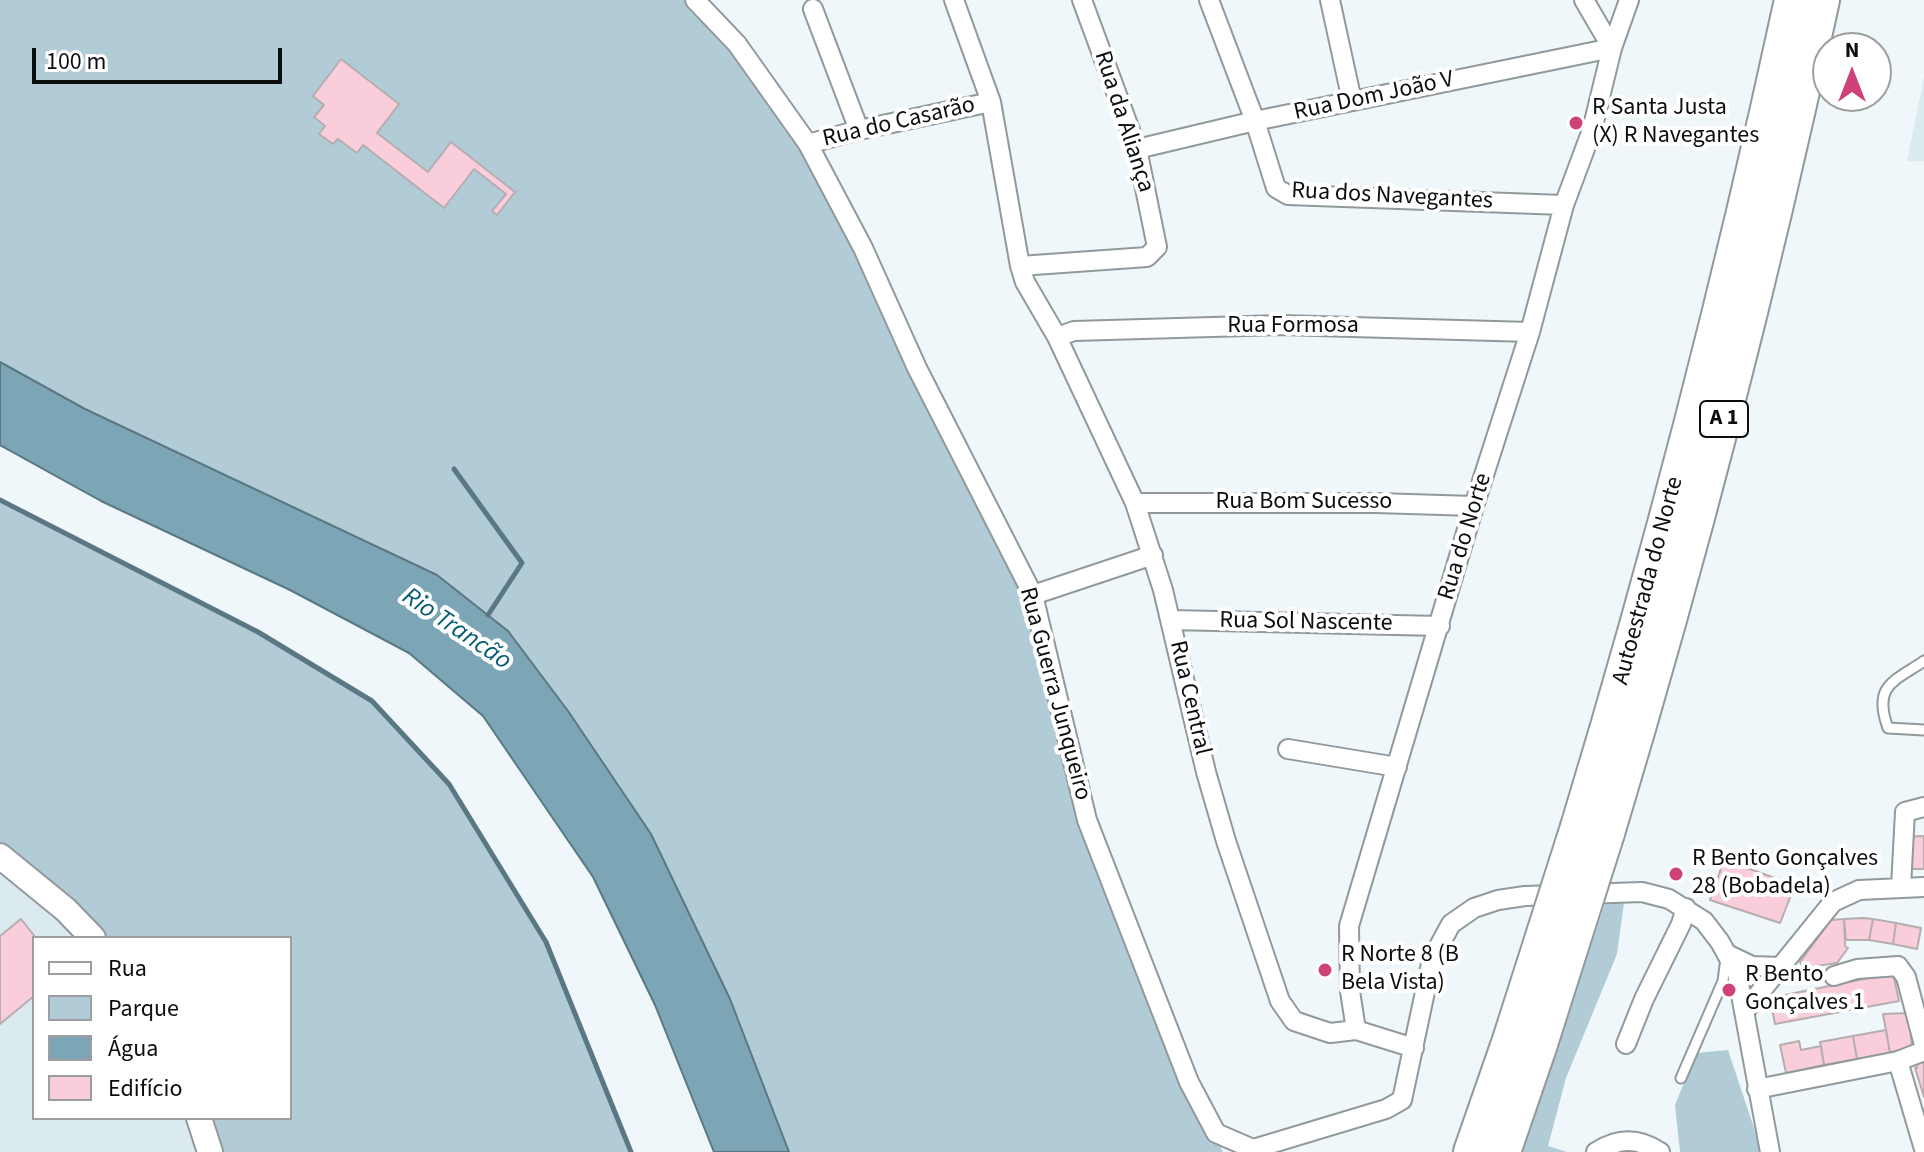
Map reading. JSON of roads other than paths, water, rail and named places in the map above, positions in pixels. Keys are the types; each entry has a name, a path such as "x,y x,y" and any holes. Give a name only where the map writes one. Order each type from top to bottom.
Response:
{"highway":[{"name":"Autoestrada do Norte","path":"1593,830 1759,151 1792,0"},
{"name":"Autoestrada do Norte","path":"1503,1152 1524,1044 1703,500 1756,288 1822,0"},
{"name":"Autoestrada do Norte","path":"1471,1152 1524,1044"}],"street":[{"name":"Rua Guerra Junqueiro","path":"695,0 737,44 808,144 863,248 917,368 1033,595 1087,820 1189,1082 1216,1133 1253,1149 1386,1109 1402,1100 1414,1048"},
{"name":"Rua Central","path":"954,0 991,102 1025,282 1057,337 1135,503 1171,620 1206,772 1226,841 1280,1001 1294,1021 1330,1033 1356,1030 1414,1048"},
{"name":"Rua da Aliança","path":"1020,266 1147,257 1157,247 1137,149 1082,0"},
{"name":"Rua dos Navegantes","path":"1209,0 1255,121 1276,188 1288,195 1564,205"},
{"path":"1330,0 1352,101"},
{"path":"1584,0 1612,48"},
{"name":"Rua do Norte","path":"1356,1030 1350,991 1349,926 1474,506 1530,332 1564,205 1592,130 1612,48 1629,0"},
{"path":"813,9 859,130"},
{"name":"Rua Dom João V","path":"1137,149 1255,121 1612,48"},
{"name":"Rua do Casarão","path":"808,144 991,102"},
{"name":"Rua Formosa","path":"1057,337 1074,331 1281,325 1530,332"},
{"name":"Rua Bom Sucesso","path":"1135,503 1474,506"},
{"path":"1033,595 1153,555"},
{"name":"Rua Sol Nascente","path":"1171,620 1440,626"},
{"path":"1288,749 1397,767"},
{"path":"1901,887 1905,812 1924,807"},
{"path":"0,856 66,910 91,936"},
{"path":"1744,1012 1833,902 1859,890 1924,887"},
{"path":"1414,1048 1432,959 1451,924 1474,908 1525,896 1642,892 1669,899 1704,921 1737,973 1770,1152"},
{"path":"1626,1044 1686,908"},
{"path":"1727,954 1752,966 1781,967"},
{"path":"1834,976 1857,969 1898,966 1906,977 1924,1045"},
{"path":"1757,1089 1898,1061 1924,1051"},
{"path":"1898,1061 1924,1149"},
{"path":"200,1120 210,1152"},
{"path":"1596,1152 1616,1142 1645,1142 1658,1151"}],"lane":[{"path":"1924,661 1890,682 1884,695 1883,715 1888,728 1924,730"},
{"path":"1681,1078 1723,981 1727,954"}],"water":[{"name":"Rio Trancão","path":"0,362 85,409 437,575 508,631 568,711 651,834 730,999 789,1152 714,1152 655,1005 593,877 483,716 409,653 290,590 101,501 0,445"}],"waterway":[{"path":"454,469 522,563 488,615"},
{"path":"0,500 258,632 372,701 449,784 546,942 631,1152"}],"place":[{"name":"R Santa Justa (X) R Navegantes","path":"1576,123"},
{"name":"R Bento Gonçalves 28 (Bobadela)","path":"1676,874"},
{"name":"R Norte 8 (B Bela Vista)","path":"1325,970"},
{"name":"R Bento Gonçalves 1","path":"1729,990"}]}
